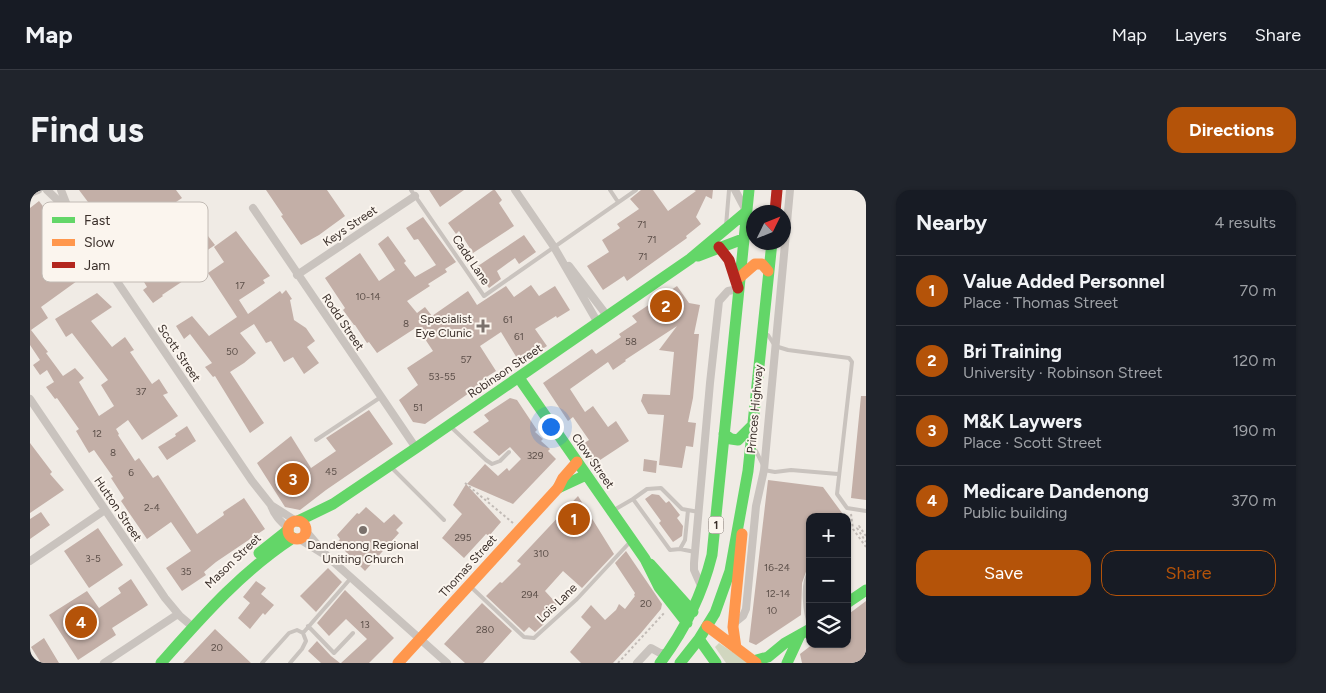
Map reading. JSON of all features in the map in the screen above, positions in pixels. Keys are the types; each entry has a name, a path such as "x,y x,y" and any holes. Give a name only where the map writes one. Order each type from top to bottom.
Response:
{"main road":[{"name":"1","path":"747,205 749,190"},
{"path":"775,205 777,190"},
{"name":"Robinson Street","path":"262,559 297,529 690,259 746,211"},
{"name":"Robinson Street","path":"690,259 746,238"},
{"name":"1","path":"660,663 693,612 703,590 713,548 739,283 746,247"},
{"path":"719,248 729,262 739,283 755,264 763,265 768,271"},
{"name":"Princes Highway","path":"707,626 724,591 747,504 771,250"},
{"name":"Clow Street","path":"519,378 645,560 659,587 716,663"},
{"path":"724,434 731,439 738,440 753,425"},
{"name":"Thomas Street","path":"398,663 558,488 563,478 577,462"},
{"name":"Thomas Street","path":"558,488 586,475"},
{"path":"736,648 733,624 747,504"},
{"name":"Mason Street","path":"203,616 213,598 260,552 297,529"},
{"name":"Mason Street","path":"161,663 203,616 262,559"},
{"name":"Clow Street","path":"645,560 707,626 754,662"},
{"path":"851,600 866,590"},
{"name":"1","path":"681,663 707,626"},
{"path":"754,662 765,659 785,643 806,631"},
{"path":"787,663 800,635"}],"street":[{"path":"30,194 38,190"},
{"name":"Scott Street","path":"47,190 60,202"},
{"name":"Scott Street","path":"61,190 66,202"},
{"path":"515,190 603,320"},
{"path":"735,190 746,211"},
{"name":"Princes Highway","path":"733,624 746,611 758,495 764,468 790,190"},
{"name":"Keys Street","path":"298,275 413,193"},
{"name":"Rodd Street","path":"253,208 380,398 416,448"},
{"path":"554,247 603,320"},
{"name":"Scott Street","path":"117,282 252,481 271,505 273,512 280,522 297,529 447,663"},
{"path":"703,590 694,570 719,301 739,283"},
{"name":"Hutton Street","path":"30,399 165,598 178,614 193,627"},
{"path":"30,561 105,510"},
{"path":"104,663 178,614"},
{"path":"638,663 652,648 660,653 668,653"}],"lane":[{"path":"610,190 618,202"},
{"path":"554,247 636,190"},
{"path":"724,230 729,190"},
{"name":"Cadd Lane","path":"413,193 484,296 554,247"},
{"path":"763,326 775,346 788,350 849,358 852,362 837,494 847,508 866,511"},
{"path":"316,440 380,398"},
{"path":"449,426 492,464 500,461 509,452"},
{"path":"752,439 764,468 775,472 791,470 838,474"},
{"path":"390,466 444,520"},
{"path":"612,512 647,489 661,488 682,508 700,512"},
{"path":"747,504 758,495"},
{"path":"633,498 670,550 680,549 695,552"},
{"path":"680,549 685,540 688,510"},
{"name":"Lois Lane","path":"470,586 524,637 534,638 577,599 631,540"},
{"path":"303,633 351,578"},
{"path":"806,578 806,612"},
{"path":"308,626 334,653 352,633"},
{"path":"262,663 289,633 297,630 303,633 306,641 290,663"}],"path":[{"path":"465,483 507,518"},
{"path":"850,509 853,529 866,547"},
{"path":"866,536 859,526 857,528 866,542"},
{"path":"618,663 665,612"}],"green space":[{"path":"719,643 749,663 726,663 715,647"}],"building":[{"path":"79,190 176,190 182,198 176,202 88,202"},
{"path":"266,190 327,190 345,216 319,235 301,245"},
{"path":"429,190 464,190 440,207"},
{"path":"493,190 502,200 499,203 514,226 473,253 459,231 456,234 448,223"},
{"path":"641,190 653,190 668,211 696,191 694,190 713,190 712,199 706,196 696,217 701,224 686,236 687,238 627,281 624,276 603,290 587,266 609,252 602,240 620,228 617,224 639,209 630,199"},
{"path":"39,201 42,205 42,282 76,282 41,307 48,318 31,330 48,352 46,353 63,376 75,368 84,378 79,382 99,416 114,406 101,385 108,380 72,333 66,337 55,319 97,293 112,307 91,321 112,347 125,337 134,350 130,352 152,384 159,379 168,393 163,395 178,416 142,440 128,420 116,429 135,461 139,458 153,478 158,475 197,534 224,515 223,512 244,498 265,529 216,562 204,572 206,575 182,591 166,568 191,551 171,522 147,539 121,501 124,498 111,478 113,477 94,450 89,453 76,431 79,429 57,398 55,399 46,387 54,382 47,370 40,375 33,365 40,360 30,345 30,208"},
{"path":"423,217 456,262 445,269 447,272 428,284 430,286 407,301 417,313 425,307 432,316 468,291 477,305 506,286 514,297 531,285 539,296 555,286 570,310 535,329 547,346 520,363 501,332 480,346 496,371 477,383 479,386 425,424 413,422 399,400 418,385 407,368 433,351 417,327 377,353 369,342 367,343 343,310 345,308 325,278 360,253 379,281 395,270 378,244 388,236 415,277 436,265 418,239 414,240 406,228"},
{"path":"236,231 270,276 263,280 265,283 239,300 248,314 280,291 282,294 286,290 292,299 290,300 294,320 306,328 315,341 307,347 319,363 304,374 293,357 284,362 271,341 266,343 254,324 240,333 256,353 230,372 264,423 250,433 215,376 213,377 205,367 212,363 190,334 184,339 176,326 192,316 209,336 237,317 208,273 224,262 214,247"},
{"path":"524,235 536,252 519,264 515,258 497,271 501,279 489,288 475,268"},
{"path":"208,236 215,245 208,250"},
{"path":"144,282 182,282 153,303 143,290 147,287"},
{"path":"677,286 689,303 700,305 694,334 699,334 693,398 688,422 696,423 693,447 686,446 682,468 659,465 664,415 648,414 641,401 643,394 670,395 674,352 659,350 677,326 613,370 608,362 570,389 585,412 593,406 608,427 616,421 629,441 594,464 581,445 589,440 573,417 568,421 543,383 592,349 596,354 621,337 619,334 637,322 632,316"},
{"path":"861,396 866,396 866,500 851,498"},
{"path":"510,398 517,400 537,430 535,432 543,439 541,441 550,449 548,451 556,459 513,504 467,484 485,464 498,476 507,468 509,471 521,459 510,447 499,456 473,432 489,421 484,415"},
{"path":"369,410 393,444 300,510 285,507 257,463 291,436 311,468 336,451 326,438"},
{"path":"187,426 196,441 167,460 158,447 176,436 175,434"},
{"path":"30,443 52,472 50,474 64,490 30,513"},
{"path":"644,459 657,461 656,473 643,471"},
{"path":"768,480 823,487 842,513 806,513 806,572 802,583 801,615 756,645 749,642"},
{"path":"466,484 501,522 489,536 486,534 464,558 442,538 462,514 453,505"},
{"path":"652,494 659,495 666,503 669,501 680,515 677,518 683,526 682,536 673,542 645,499"},
{"path":"578,496 614,554 582,588 563,571 545,591 557,604 540,620 544,624 535,632 529,627 524,632 486,596 521,564 517,561"},
{"path":"366,507 384,523 394,514 403,523 396,530 399,533 365,571 337,543 340,539 337,535 357,513 359,514"},
{"path":"41,512 50,525 30,539 30,519"},
{"path":"98,528 123,565 89,588 64,551"},
{"path":"626,551 662,604 661,609 613,663 581,663 570,652 591,627 581,617 591,605 605,620 616,610 619,604 625,609 635,596 635,593 615,563"},
{"path":"328,568 342,582 316,612 300,596"},
{"path":"131,579 148,605 112,628 116,635 78,660 49,615 87,591 99,608 121,593 118,588"},
{"path":"256,581 266,588 261,594 274,605 265,615 263,613 250,629 238,618 250,603 243,597"},
{"path":"345,590 394,638 369,663 341,663 367,639 346,619 329,636 317,623"},
{"path":"866,601 866,663 802,663 800,654 808,648 851,648 851,612"},
{"path":"482,603 512,631 483,663 465,663 444,644"},
{"path":"215,629 251,663 183,663"},
{"path":"44,638 59,663 41,663 31,647"},
{"path":"317,641 340,663 321,663 308,651"}],"traffic: fast":[{"path":"660,663 692,612 712,555 749,190"},
{"path":"298,521 333,504 416,448 690,259 746,212"},
{"path":"698,256 743,239"},
{"path":"680,663 699,639 715,613 730,571 748,471 771,250"},
{"path":"519,378 645,559 659,587 687,623"},
{"path":"724,434 731,439 738,440 753,425"},
{"path":"558,488 586,475"},
{"path":"259,553 288,530"},
{"path":"161,663 239,580 293,538"},
{"path":"650,564 693,612"},
{"path":"851,600 866,590"},
{"path":"753,661 768,657 785,643 806,631"},
{"path":"787,663 800,635"},
{"path":"699,639 716,663"}],"traffic: slow":[{"path":"740,277 755,264 762,264 768,271"},
{"path":"398,663 558,488 563,478 577,462"},
{"path":"297,521 303,524 306,530 303,536 297,539 291,536 288,530 291,524 297,521"},
{"path":"736,648 733,627 742,534"},
{"path":"707,626 756,663"}],"traffic: jam":[{"path":"776,205 777,190"},
{"path":"719,247 729,260 738,288"}],"place":[{"name":"Bri Training","path":"666,306"},
{"name":"Specialist Eye Clunic","path":"483,326"},
{"name":"M&K Laywers","path":"293,479"},
{"name":"Value Added Personnel","path":"574,519"},
{"name":"Dandenong Regional Uniting Church","path":"363,530"},
{"name":"Medicare Dandenong","path":"81,622"}]}
